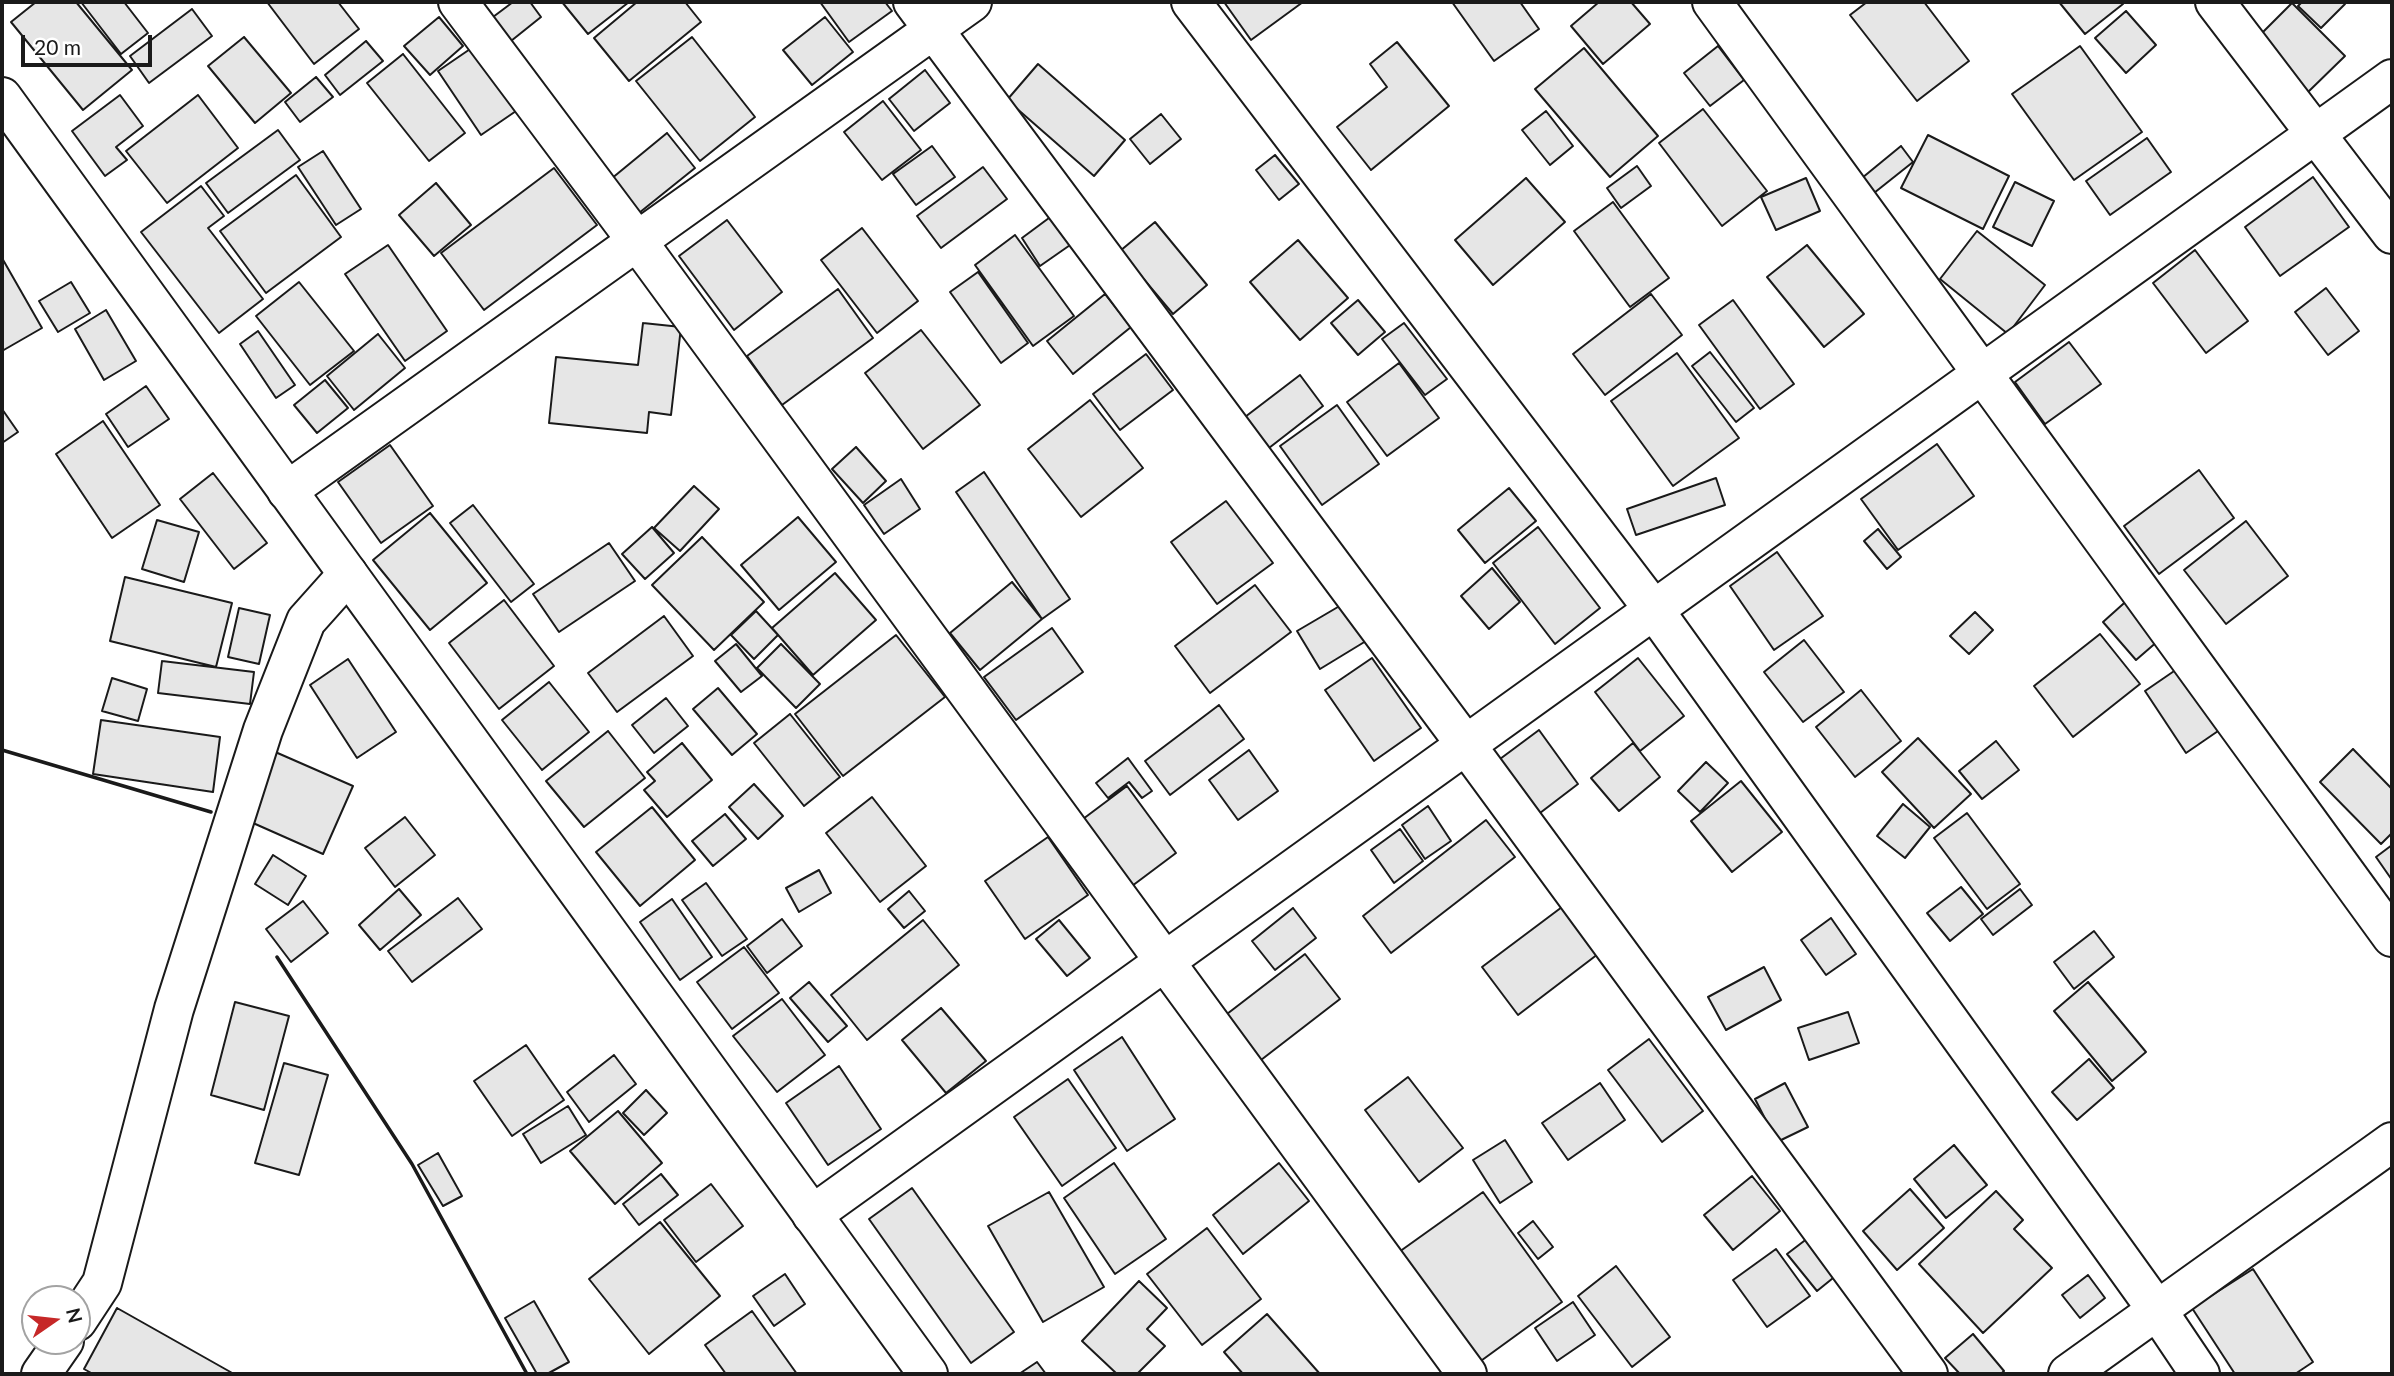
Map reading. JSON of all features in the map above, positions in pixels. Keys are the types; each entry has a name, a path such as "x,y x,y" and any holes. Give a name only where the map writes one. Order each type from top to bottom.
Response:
{"street":[{"path":"458,2 637,241 1467,1374"},
{"path":"287,491 637,241 923,15 972,2"},
{"path":"1191,2 1654,610 2157,1310 2200,1374"},
{"path":"1712,2 2392,937"},
{"path":"2215,2 2392,234"},
{"path":"923,15 1466,745 1928,1374"},
{"path":"812,1215 2392,79"},
{"path":"2,97 928,1374"},
{"path":"91,1300 102,1283 174,1009 262,730 306,621 348,574"},
{"path":"2068,1374 2392,1142"},
{"path":"41,1374 54,1355"}],"building":[{"path":"36,2 76,2 132,70 83,110 11,22"},
{"path":"81,2 124,2 148,33 121,54"},
{"path":"267,2 338,2 359,29 314,64"},
{"path":"513,2 530,2 541,17 511,41 493,17"},
{"path":"562,2 629,2 588,34"},
{"path":"637,2 685,2 701,22 629,81 594,38"},
{"path":"820,2 885,2 892,11 849,42"},
{"path":"1224,2 1303,2 1251,40"},
{"path":"1452,2 1520,2 1539,29 1494,61"},
{"path":"1599,2 1631,2 1650,24 1603,64 1571,26"},
{"path":"1867,2 1924,2 1969,61 1917,101 1850,15"},
{"path":"2059,2 2121,2 2123,4 2085,34"},
{"path":"2302,2 2345,4 2321,28 2298,6"},
{"path":"2292,3 2345,56 2306,94 2254,41"},
{"path":"192,9 212,36 149,83 130,56"},
{"path":"2126,11 2156,45 2126,73 2095,38"},
{"path":"439,17 463,46 430,75 404,46"},
{"path":"825,17 853,52 812,85 783,50"},
{"path":"244,37 291,93 255,123 208,66"},
{"path":"692,37 755,117 700,161 636,81"},
{"path":"366,41 383,61 340,95 325,75"},
{"path":"1397,42 1449,106 1371,170 1337,127 1387,87 1370,64"},
{"path":"476,45 519,109 481,135 438,71"},
{"path":"1718,46 1744,80 1710,106 1684,73"},
{"path":"2080,46 2142,132 2074,180 2012,94"},
{"path":"1584,48 1658,136 1610,177 1535,89"},
{"path":"403,54 465,133 429,161 367,83"},
{"path":"1038,64 1125,140 1094,176 1007,100"},
{"path":"925,70 950,103 914,131 889,99"},
{"path":"316,77 333,97 300,122 285,102"},
{"path":"120,95 143,126 116,147 127,160 105,176 72,131"},
{"path":"198,95 238,148 167,203 126,151"},
{"path":"883,101 921,150 882,180 844,132"},
{"path":"1703,109 1767,191 1722,226 1659,143"},
{"path":"1546,111 1573,146 1550,165 1522,130"},
{"path":"1161,114 1181,139 1150,164 1130,139"},
{"path":"278,130 300,160 228,213 206,183"},
{"path":"667,133 695,168 639,213 611,179"},
{"path":"1928,135 2009,176 1983,229 1901,188"},
{"path":"2147,138 2171,172 2110,215 2086,181"},
{"path":"932,146 955,177 916,205 893,174"},
{"path":"1901,146 1913,162 1874,193 1862,178"},
{"path":"323,151 361,209 336,225 298,167"},
{"path":"1275,155 1299,184 1279,200 1256,170"},
{"path":"1637,166 1651,186 1621,208 1607,188"},
{"path":"983,167 1007,199 941,248 917,216"},
{"path":"554,168 597,225 484,310 441,253"},
{"path":"296,175 341,237 266,293 220,231"},
{"path":"2313,177 2349,227 2280,276 2245,227"},
{"path":"1526,178 1565,222 1493,285 1455,240"},
{"path":"1806,178 1820,211 1776,230 1761,197"},
{"path":"2015,182 2054,201 2032,246 1993,227"},
{"path":"436,183 471,225 434,256 399,215"},
{"path":"201,186 224,216 208,228 263,299 219,333 141,232"},
{"path":"1613,202 1669,278 1630,307 1574,231"},
{"path":"1053,215 1073,243 1040,266 1022,238"},
{"path":"727,220 782,292 734,330 679,256"},
{"path":"1155,222 1207,285 1173,314 1120,251"},
{"path":"862,228 918,301 877,333 821,260"},
{"path":"1977,231 2045,285 2008,334 1940,279"},
{"path":"1015,235 1074,316 1033,346 975,265"},
{"path":"1298,240 1348,298 1300,340 1250,282"},
{"path":"388,245 447,331 405,361 345,274"},
{"path":"1807,245 1864,314 1824,347 1767,277"},
{"path":"2195,250 2248,321 2206,353 2153,283"},
{"path":"2,258 42,328 2,351"},
{"path":"978,272 1028,343 1001,363 950,292"},
{"path":"71,282 90,313 58,332 39,301"},
{"path":"299,282 354,351 310,385 256,316"},
{"path":"2326,288 2359,331 2328,355 2295,312"},
{"path":"838,289 873,338 782,405 747,356"},
{"path":"1105,294 1131,327 1073,374 1047,341"},
{"path":"1651,294 1682,335 1605,395 1573,354"},
{"path":"1358,300 1385,332 1358,355 1331,323"},
{"path":"1733,300 1794,384 1760,409 1699,325"},
{"path":"106,310 136,361 104,380 75,329"},
{"path":"643,323 681,327 671,415 649,412 647,433 549,423 556,357 638,365"},
{"path":"1404,323 1447,379 1425,395 1382,339"},
{"path":"921,330 980,405 923,449 865,373"},
{"path":"258,331 295,385 276,398 240,344"},
{"path":"378,334 405,368 354,410 327,376"},
{"path":"2069,342 2101,384 2045,424 2015,382"},
{"path":"1710,352 1754,408 1736,422 1692,366"},
{"path":"1677,353 1739,438 1673,486 1611,401"},
{"path":"1146,354 1173,390 1120,430 1093,394"},
{"path":"1399,363 1439,418 1387,456 1347,402"},
{"path":"1300,375 1323,406 1269,448 1245,417"},
{"path":"325,380 348,408 317,433 294,405"},
{"path":"146,386 169,419 128,447 106,414"},
{"path":"1090,400 1143,468 1081,517 1028,449"},
{"path":"1337,405 1379,464 1322,505 1280,446"},
{"path":"2,409 18,432 2,443"},
{"path":"103,421 160,505 112,538 56,454"},
{"path":"1937,444 1974,496 1898,550 1861,499"},
{"path":"390,445 433,506 381,543 338,482"},
{"path":"856,447 886,481 863,503 832,469"},
{"path":"2199,470 2234,518 2159,574 2124,526"},
{"path":"984,472 1070,599 1042,619 956,492"},
{"path":"213,473 267,543 234,569 180,499"},
{"path":"1716,478 1725,505 1636,535 1627,509"},
{"path":"901,479 920,509 884,534 864,505"},
{"path":"694,486 719,509 680,551 654,528"},
{"path":"1509,488 1536,521 1485,563 1458,530"},
{"path":"1226,501 1273,563 1217,604 1171,542"},
{"path":"473,505 534,584 511,602 450,523"},
{"path":"430,513 487,583 430,630 373,560"},
{"path":"798,517 836,562 779,610 741,565"},
{"path":"157,520 199,532 184,582 142,569"},
{"path":"2246,521 2288,576 2226,624 2184,570"},
{"path":"652,527 674,553 645,579 622,554"},
{"path":"1538,527 1600,608 1555,644 1493,563"},
{"path":"1878,529 1901,557 1887,569 1864,541"},
{"path":"702,537 764,602 714,650 652,585"},
{"path":"609,543 635,581 559,632 533,594"},
{"path":"1777,552 1823,616 1774,650 1730,586"},
{"path":"1492,568 1520,602 1489,629 1461,596"},
{"path":"835,573 876,620 813,675 772,628"},
{"path":"125,577 232,603 216,667 110,641"},
{"path":"1012,582 1042,619 980,670 950,633"},
{"path":"1255,585 1291,632 1210,693 1175,646"},
{"path":"2132,596 2166,634 2136,660 2103,622"},
{"path":"504,600 554,666 499,709 449,643"},
{"path":"1343,604 1366,641 1320,669 1297,631"},
{"path":"239,608 270,615 259,664 228,657"},
{"path":"756,611 778,635 754,659 731,635"},
{"path":"1975,612 1993,630 1969,654 1950,636"},
{"path":"664,616 693,656 617,712 588,673"},
{"path":"1052,628 1083,672 1016,720 984,677"},
{"path":"2100,634 2140,684 2073,737 2034,686"},
{"path":"896,635 945,697 843,776 795,714"},
{"path":"1804,640 1844,692 1803,722 1764,672"},
{"path":"736,644 762,676 741,692 715,661"},
{"path":"781,644 820,684 796,708 757,668"},
{"path":"1372,658 1421,728 1374,761 1325,690"},
{"path":"1638,658 1684,716 1640,751 1595,692"},
{"path":"348,659 396,732 357,758 310,685"},
{"path":"162,661 254,672 250,704 158,693"},
{"path":"2180,667 2221,729 2186,753 2145,691"},
{"path":"112,678 147,689 138,721 102,711"},
{"path":"549,682 589,732 542,770 502,720"},
{"path":"718,688 757,734 732,755 693,709"},
{"path":"1861,690 1901,741 1855,777 1816,727"},
{"path":"666,698 688,726 654,753 632,725"},
{"path":"1219,705 1244,739 1170,795 1145,761"},
{"path":"790,714 840,777 804,806 754,743"},
{"path":"101,720 220,737 213,792 93,774"},
{"path":"1539,730 1578,784 1540,813 1500,759"},
{"path":"608,731 645,778 584,827 546,781"},
{"path":"1918,738 1971,794 1934,828 1882,772"},
{"path":"1996,741 2019,770 1982,799 1959,771"},
{"path":"682,743 712,780 667,817 644,790 655,781 647,772"},
{"path":"1633,743 1660,777 1619,811 1591,778"},
{"path":"2353,749 2392,789 2392,833 2381,844 2320,782"},
{"path":"1249,750 1278,791 1238,820 1209,780"},
{"path":"273,751 353,786 323,854 244,819"},
{"path":"1128,758 1152,791 1142,798 1129,782 1108,798 1096,783"},
{"path":"1706,762 1728,783 1700,812 1678,791"},
{"path":"1741,781 1782,832 1732,872 1691,821"},
{"path":"754,784 783,816 758,839 729,807"},
{"path":"1127,786 1176,853 1128,889 1079,822"},
{"path":"872,797 926,866 880,902 826,833"},
{"path":"1903,804 1930,827 1905,858 1877,836"},
{"path":"1428,806 1451,841 1425,859 1402,825"},
{"path":"652,807 695,860 640,906 596,852"},
{"path":"1967,813 2020,884 1987,909 1934,838"},
{"path":"725,814 746,839 713,866 692,841"},
{"path":"405,817 435,855 395,887 365,848"},
{"path":"1486,820 1515,857 1391,953 1363,916"},
{"path":"1400,829 1423,861 1394,883 1371,850"},
{"path":"1048,837 1088,895 1025,939 985,881"},
{"path":"2392,845 2392,880 2376,857"},
{"path":"273,855 306,876 288,905 255,884"},
{"path":"819,870 831,893 799,912 786,888"},
{"path":"706,883 747,939 722,956 682,900"},
{"path":"1961,887 1983,914 1950,941 1927,913"},
{"path":"399,889 421,915 380,950 359,925"},
{"path":"2020,889 2032,905 1993,935 1981,919"},
{"path":"909,891 925,911 904,928 888,909"},
{"path":"458,898 482,929 412,982 388,951"},
{"path":"672,899 712,957 680,980 640,922"},
{"path":"303,901 328,933 291,962 266,929"},
{"path":"1562,907 1598,954 1518,1015 1482,967"},
{"path":"1293,908 1316,938 1275,970 1252,941"},
{"path":"1831,918 1856,954 1826,975 1801,940"},
{"path":"782,919 802,946 767,973 747,946"},
{"path":"923,920 959,965 867,1040 831,995"},
{"path":"1059,920 1090,958 1067,976 1036,939"},
{"path":"2094,931 2114,957 2074,989 2054,962"},
{"path":"744,947 779,993 732,1029 697,982"},
{"path":"1305,954 1340,999 1261,1060 1227,1014"},
{"path":"1764,967 1781,1000 1726,1030 1708,997"},
{"path":"809,982 847,1026 828,1042 790,998"},
{"path":"2088,982 2146,1052 2112,1081 2054,1011"},
{"path":"782,999 825,1055 777,1092 733,1036"},
{"path":"235,1002 289,1016 264,1110 211,1095"},
{"path":"941,1008 986,1061 946,1093 902,1040"},
{"path":"1848,1012 1859,1043 1809,1060 1798,1028"},
{"path":"1122,1037 1175,1119 1127,1151 1074,1070"},
{"path":"1649,1039 1703,1111 1662,1142 1608,1070"},
{"path":"526,1045 564,1100 512,1136 474,1081"},
{"path":"614,1055 636,1084 589,1122 567,1092"},
{"path":"2089,1059 2114,1088 2077,1120 2052,1092"},
{"path":"284,1063 328,1075 299,1175 255,1163"},
{"path":"839,1066 881,1129 828,1165 786,1103"},
{"path":"1408,1077 1463,1148 1419,1182 1365,1110"},
{"path":"1068,1079 1116,1148 1062,1186 1014,1117"},
{"path":"1600,1083 1625,1120 1568,1160 1542,1123"},
{"path":"1785,1083 1808,1127 1777,1142 1755,1099"},
{"path":"646,1090 667,1113 644,1135 623,1113"},
{"path":"568,1106 586,1135 541,1163 523,1134"},
{"path":"618,1111 662,1163 615,1204 570,1151"},
{"path":"1505,1140 1532,1182 1500,1203 1473,1160"},
{"path":"1954,1145 1987,1185 1946,1218 1914,1179"},
{"path":"438,1153 462,1196 443,1206 418,1165"},
{"path":"1114,1163 1166,1239 1115,1274 1064,1198"},
{"path":"1279,1163 1309,1201 1243,1254 1213,1215"},
{"path":"661,1174 678,1195 639,1225 623,1204"},
{"path":"1752,1176 1780,1211 1733,1250 1704,1215"},
{"path":"711,1184 743,1226 696,1262 664,1220"},
{"path":"912,1188 1014,1332 971,1363 869,1219"},
{"path":"1910,1189 1944,1228 1897,1270 1863,1231"},
{"path":"1996,1191 2023,1220 2014,1229 2052,1268 1983,1333 1919,1264"},
{"path":"1049,1192 1104,1287 1043,1322 988,1226"},
{"path":"1483,1192 1562,1302 1478,1363 1399,1252"},
{"path":"1533,1221 1553,1247 1538,1259 1518,1233"},
{"path":"660,1222 720,1296 649,1354 589,1279"},
{"path":"1207,1228 1261,1299 1202,1345 1147,1274"},
{"path":"1808,1238 1838,1274 1817,1291 1787,1254"},
{"path":"1776,1249 1810,1296 1767,1327 1733,1280"},
{"path":"1616,1266 1670,1337 1632,1367 1578,1296"},
{"path":"2253,1269 2313,1362 2295,1374 2235,1374 2192,1308"},
{"path":"785,1274 805,1304 774,1326 753,1296"},
{"path":"2088,1275 2105,1298 2080,1318 2062,1295"},
{"path":"1139,1281 1167,1308 1147,1329 1165,1346 1137,1374 1117,1374 1082,1341"},
{"path":"534,1301 569,1362 547,1374 537,1374 505,1318"},
{"path":"1573,1302 1595,1335 1557,1361 1535,1328"},
{"path":"117,1308 234,1374 93,1374 84,1369"},
{"path":"752,1311 797,1374 726,1374 705,1345"},
{"path":"1267,1314 1320,1374 1243,1374 1224,1352"},
{"path":"1973,1334 2004,1371 2001,1374 1960,1374 1945,1358"},
{"path":"1037,1362 1046,1374 1019,1374"}],"wall":[{"path":"2,750 211,812"},
{"path":"277,957 412,1164 527,1374"}]}
